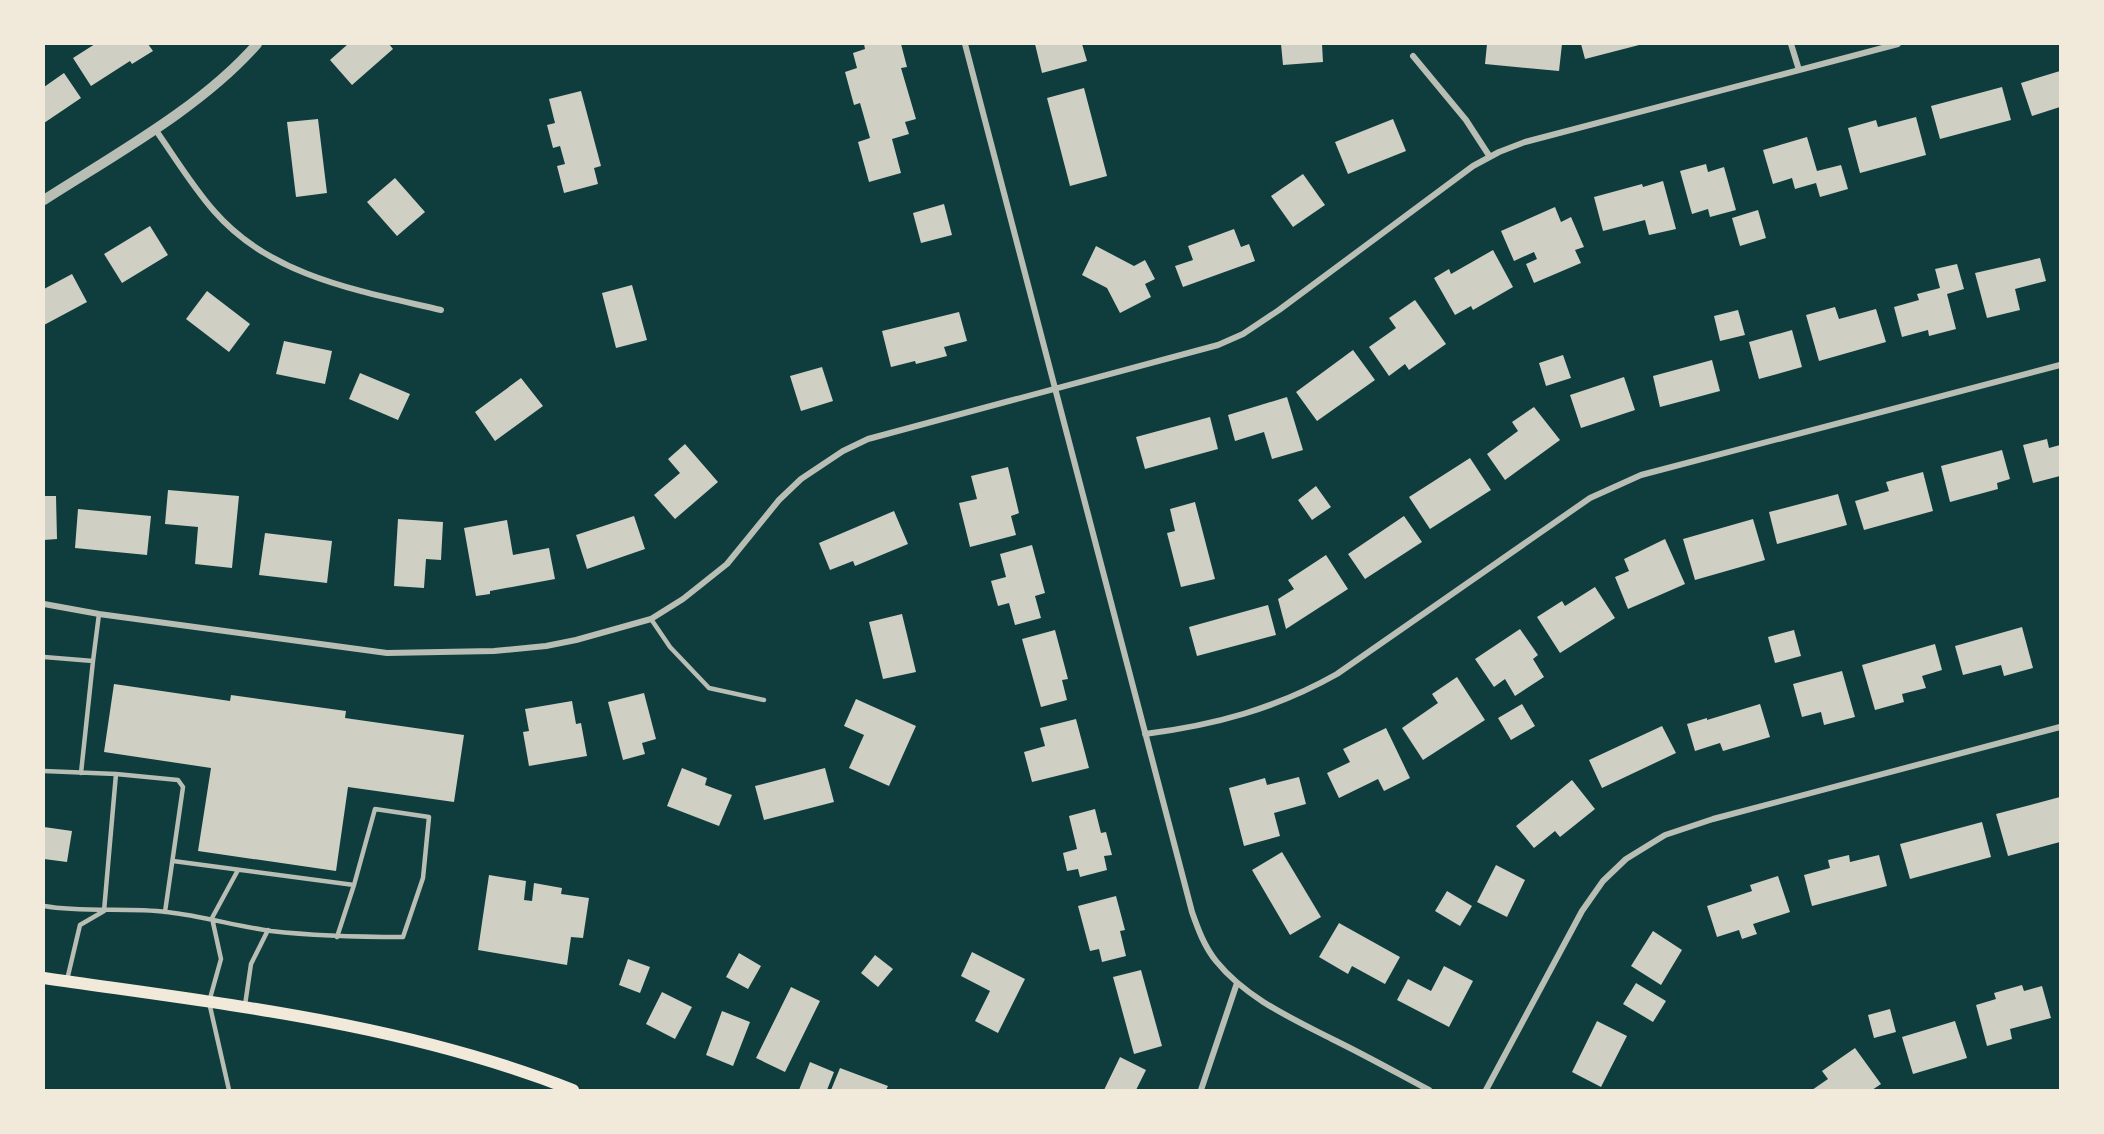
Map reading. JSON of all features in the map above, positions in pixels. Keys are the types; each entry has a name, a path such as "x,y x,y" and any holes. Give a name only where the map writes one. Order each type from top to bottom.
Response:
{"main road":[{"path":"44,978 245,1007 369,1029 495,1062 555,1087 573,1090"}],"street":[{"path":"44,200 180,111 257,44"},
{"path":"965,44 1192,912 1203,943 1237,983 1261,1000 1293,1020 1429,1090"},
{"path":"1791,44 1799,70"},
{"path":"44,604 99,614 387,653 494,651 546,646 651,619 705,583 727,564 780,500 801,479 843,451 893,431 1218,345 1243,334 1279,310 1473,166 1525,142 1898,44"},
{"path":"1413,56 1466,120 1490,157"},
{"path":"155,128 213,210 232,229 273,259 299,272 348,288 441,310"},
{"path":"1145,734 1194,727 1250,713 1306,692 1337,674 1590,498 1641,475 2061,365"},
{"path":"1486,1090 1582,911 1597,888 1626,859 1654,841 1713,819 2061,727"},
{"path":"1201,1090 1237,983"}],"lane":[{"path":"81,773 99,614"},
{"path":"651,619 670,647 709,688 764,700"},
{"path":"44,657 93,661"},
{"path":"44,771 116,774 178,780 183,787 165,912"},
{"path":"104,910 116,774"},
{"path":"44,906 63,910 165,912 212,918 268,930 337,937 404,937 423,878 429,817 375,809 337,937"},
{"path":"172,861 354,885"},
{"path":"229,1090 209,1002 220,959 212,918 238,870"},
{"path":"66,982 80,925 104,910"},
{"path":"245,1007 250,964 268,930"}],"building":[{"path":"95,44 148,44 153,51 132,64 130,61 91,86 73,58"},
{"path":"348,44 389,44 393,49 352,85 330,60"},
{"path":"864,44 901,44 907,67 901,68 916,119 905,122 909,134 892,139 901,173 869,182 858,142 870,138 860,103 854,105 845,72 857,68 853,53 865,49"},
{"path":"1035,44 1082,44 1087,61 1042,73"},
{"path":"1281,44 1322,44 1323,62 1283,65"},
{"path":"1487,44 1562,44 1559,71 1485,64"},
{"path":"1581,44 1643,44 1585,59"},
{"path":"2060,71 2060,107 2032,116 2021,83"},
{"path":"64,73 81,98 44,123 44,87"},
{"path":"2002,87 2011,120 1940,139 1931,106"},
{"path":"1084,88 1107,176 1070,186 1047,98"},
{"path":"581,91 601,166 594,168 598,184 564,193 557,166 565,164 560,146 553,148 547,125 555,123 549,99"},
{"path":"1916,117 1926,155 1860,173 1848,128 1876,120 1878,127"},
{"path":"318,119 327,193 296,197 287,122"},
{"path":"1393,119 1406,151 1348,174 1335,142"},
{"path":"1807,137 1817,171 1841,165 1848,189 1820,197 1816,183 1795,189 1792,178 1773,184 1763,150"},
{"path":"1706,164 1708,172 1724,167 1736,210 1710,217 1708,209 1692,214 1680,171"},
{"path":"1303,174 1325,205 1293,227 1271,196"},
{"path":"395,178 425,212 397,236 367,202"},
{"path":"1663,181 1676,229 1649,235 1645,220 1603,231 1594,197 1642,184 1643,187"},
{"path":"944,204 952,235 921,243 913,213"},
{"path":"1555,207 1561,222 1571,217 1584,247 1575,250 1581,263 1534,283 1526,264 1537,259 1534,252 1514,261 1501,231"},
{"path":"1758,210 1766,238 1740,246 1732,218"},
{"path":"150,226 168,255 122,283 104,254"},
{"path":"1234,229 1241,247 1249,244 1255,261 1183,287 1175,266 1193,260 1188,246"},
{"path":"1096,246 1134,266 1145,260 1155,279 1145,284 1151,297 1120,313 1107,288 1082,275"},
{"path":"1493,250 1513,287 1473,310 1471,306 1455,315 1434,278 1449,269 1451,274"},
{"path":"2040,258 2046,281 2015,289 2020,310 1987,318 1975,273"},
{"path":"1957,264 1964,289 1947,294 1956,329 1929,336 1928,330 1902,337 1894,307 1919,300 1917,294 1940,288 1935,269"},
{"path":"72,274 87,302 44,325 44,289"},
{"path":"632,285 647,340 616,348 602,293"},
{"path":"207,291 250,324 229,352 186,319"},
{"path":"1415,300 1446,344 1409,370 1405,364 1389,376 1369,347 1396,328 1389,318"},
{"path":"1835,307 1839,319 1876,309 1886,342 1819,361 1806,315"},
{"path":"1738,310 1745,335 1720,341 1714,316"},
{"path":"959,312 967,341 944,347 947,356 916,364 915,361 891,367 882,331"},
{"path":"1792,330 1802,367 1759,379 1749,342"},
{"path":"284,341 332,351 325,384 276,374"},
{"path":"1353,350 1375,380 1317,421 1296,392"},
{"path":"1563,355 1571,378 1546,386 1539,363"},
{"path":"1712,360 1720,391 1660,407 1653,376"},
{"path":"822,367 833,401 801,411 790,376"},
{"path":"360,373 410,394 398,420 349,399"},
{"path":"1624,377 1635,410 1581,428 1570,395"},
{"path":"521,378 543,406 495,441 475,412"},
{"path":"1287,397 1303,450 1272,459 1264,432 1235,441 1228,415"},
{"path":"1534,407 1560,440 1505,480 1487,454 1518,431 1512,422"},
{"path":"1210,417 1218,449 1145,469 1136,437"},
{"path":"2047,439 2049,448 2060,445 2060,476 2033,483 2023,445"},
{"path":"685,444 718,482 675,519 654,495 680,473 668,459"},
{"path":"2002,450 2010,479 1997,483 1998,489 1950,502 1941,466"},
{"path":"1470,458 1491,490 1430,529 1409,497"},
{"path":"1008,467 1019,513 1011,516 1016,535 970,547 959,503 977,499 971,476"},
{"path":"1923,472 1933,511 1864,530 1855,501 1889,491 1886,482"},
{"path":"1316,486 1331,507 1312,520 1298,500"},
{"path":"168,490 239,496 232,568 195,564 198,527 165,524"},
{"path":"1838,494 1847,525 1777,544 1769,512"},
{"path":"44,496 56,496 57,539 44,540"},
{"path":"1195,502 1215,579 1181,587 1167,533 1175,531 1170,509"},
{"path":"78,509 151,516 147,555 75,548"},
{"path":"894,511 908,544 855,566 853,561 830,570 819,543"},
{"path":"634,516 645,549 587,569 576,535"},
{"path":"1404,516 1422,542 1365,579 1348,554"},
{"path":"398,519 443,522 441,560 426,559 424,588 394,586"},
{"path":"1753,519 1765,560 1695,580 1683,539"},
{"path":"507,520 513,555 549,548 555,579 490,591 490,594 476,596 464,528"},
{"path":"265,533 332,541 327,583 259,575"},
{"path":"1665,539 1685,584 1628,609 1615,577 1629,571 1624,559"},
{"path":"1032,545 1045,593 1035,596 1041,618 1015,625 1009,603 998,606 991,581 1006,577 1000,554"},
{"path":"1326,555 1348,589 1286,629 1278,599 1294,589 1288,580"},
{"path":"1595,587 1615,618 1560,653 1537,617 1562,601 1565,606"},
{"path":"1268,605 1276,635 1197,656 1189,627"},
{"path":"902,614 916,672 883,679 869,622"},
{"path":"2022,627 2033,668 2004,676 2001,665 1963,675 1955,646"},
{"path":"1520,629 1538,655 1533,659 1544,677 1515,696 1505,679 1494,687 1475,659"},
{"path":"1055,630 1068,679 1062,680 1067,700 1041,707 1022,639"},
{"path":"1794,630 1801,656 1775,663 1768,637"},
{"path":"1935,644 1942,670 1922,676 1926,688 1902,694 1904,702 1875,710 1862,665"},
{"path":"1842,671 1855,717 1824,725 1821,712 1802,717 1793,684"},
{"path":"1457,677 1485,720 1423,760 1402,728 1438,703 1432,694"},
{"path":"114,684 230,701 231,695 346,711 345,718 464,735 454,802 348,787 336,871 198,851 211,768 104,752"},
{"path":"644,693 656,739 642,743 645,754 623,760 608,702"},
{"path":"856,699 916,726 889,786 849,768 864,735 844,726"},
{"path":"572,701 576,724 581,723 587,756 529,766 523,732 529,731 525,709"},
{"path":"1522,704 1535,726 1511,740 1498,718"},
{"path":"1760,704 1770,737 1723,751 1720,743 1695,751 1687,724"},
{"path":"1076,719 1089,768 1032,782 1024,752 1045,746 1040,728"},
{"path":"1662,726 1676,753 1602,788 1589,760"},
{"path":"1386,728 1410,778 1384,791 1378,779 1339,798 1327,773 1350,762 1343,749"},
{"path":"682,768 707,778 705,785 732,795 719,826 667,806"},
{"path":"825,768 834,802 764,820 755,786"},
{"path":"1299,777 1306,804 1274,813 1280,836 1244,846 1229,788 1265,778 1267,785"},
{"path":"1572,780 1595,809 1560,837 1555,831 1534,848 1516,826"},
{"path":"2060,797 2060,842 2008,856 1996,814"},
{"path":"1095,809 1101,833 1106,832 1112,855 1104,856 1107,870 1080,877 1078,869 1067,871 1063,853 1077,849 1069,816"},
{"path":"1982,822 1991,857 1910,879 1900,844"},
{"path":"44,827 72,831 67,862 44,859"},
{"path":"1282,852 1321,917 1290,935 1252,870"},
{"path":"1849,855 1850,862 1879,855 1887,886 1812,906 1804,875 1830,868 1828,860"},
{"path":"1496,865 1525,880 1507,917 1477,902"},
{"path":"489,875 526,881 524,900 532,901 534,883 562,888 561,894 589,898 583,938 571,937 567,965 478,950"},
{"path":"1778,876 1790,912 1753,924 1757,934 1742,939 1739,930 1717,937 1707,906 1752,891 1750,885"},
{"path":"1447,891 1472,906 1460,926 1435,911"},
{"path":"1116,896 1125,930 1120,931 1126,956 1102,962 1099,949 1090,951 1078,906"},
{"path":"1339,923 1400,957 1385,984 1352,966 1348,974 1319,957"},
{"path":"1653,931 1682,950 1661,985 1631,966"},
{"path":"972,952 1025,979 998,1033 975,1021 990,991 961,976"},
{"path":"739,953 761,966 748,989 726,977"},
{"path":"875,955 893,969 878,987 861,973"},
{"path":"628,959 650,967 640,993 619,985"},
{"path":"1444,966 1473,981 1449,1027 1397,1000 1408,979 1431,991"},
{"path":"1141,970 1162,1046 1134,1054 1113,977"},
{"path":"1636,983 1666,1001 1653,1022 1623,1004"},
{"path":"2022,985 2024,991 2042,986 2051,1018 2010,1029 2012,1039 1987,1046 1976,1005 1996,999 1994,993"},
{"path":"791,987 820,1001 785,1072 756,1058"},
{"path":"662,992 692,1007 675,1039 646,1024"},
{"path":"1890,1009 1896,1032 1874,1038 1868,1015"},
{"path":"722,1011 750,1022 733,1066 706,1055"},
{"path":"1597,1021 1627,1036 1601,1087 1572,1072"},
{"path":"1955,1021 1967,1058 1913,1074 1902,1037"},
{"path":"1855,1048 1881,1084 1872,1090 1812,1090 1828,1079 1822,1071"},
{"path":"1120,1057 1146,1070 1136,1090 1104,1090"},
{"path":"810,1062 834,1072 827,1090 799,1090"},
{"path":"840,1068 888,1086 886,1090 831,1090"}]}
